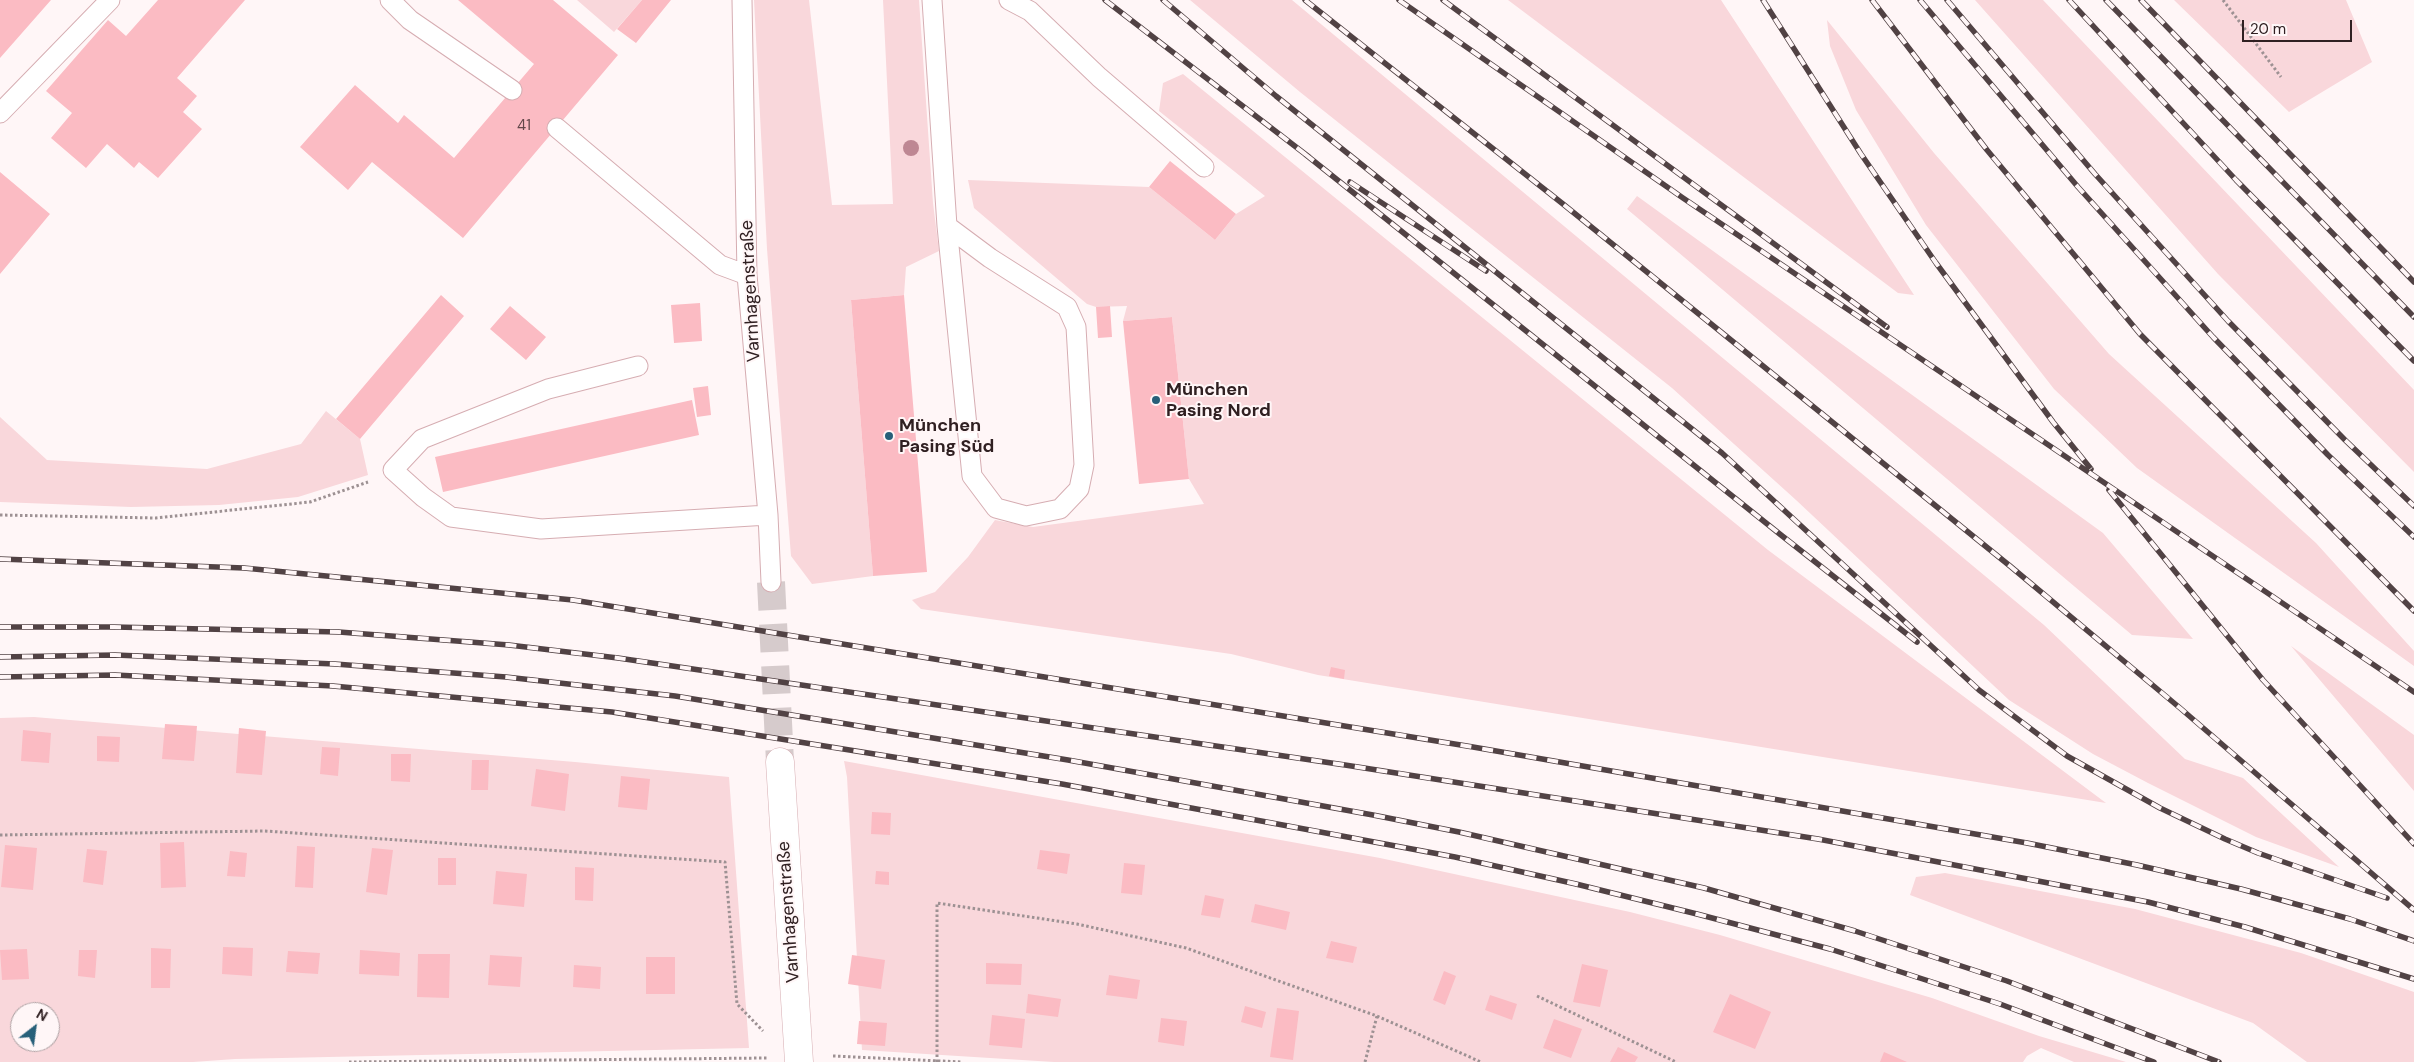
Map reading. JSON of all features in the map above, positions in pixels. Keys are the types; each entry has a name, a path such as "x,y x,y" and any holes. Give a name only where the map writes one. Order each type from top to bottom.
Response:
{"street":[{"name":"Varnhagenstraße","path":"780,762 791,1058"}],"lane":[{"path":"0,113 110,0"},
{"path":"390,0 410,20 512,90"},
{"name":"Varnhagenstraße","path":"742,0 747,275 768,515 771,582"},
{"path":"932,0 946,226 972,476 996,508 1026,516 1060,509 1079,489 1084,465 1076,327 1067,307 990,258 946,226"},
{"path":"1009,0 1030,11 1099,77 1204,167"},
{"path":"557,128 720,265 747,275"},
{"path":"638,366 548,389 422,439 394,470 423,497 450,517 541,529 768,515"}],"path":[{"path":"2223,0 2280,77"},
{"path":"0,515 156,518 310,502 358,487 394,470"},
{"path":"0,835 266,831 725,862 737,1004 791,1058"},
{"path":"937,1061 937,903 1077,924 1186,948 1377,1016 1481,1062"},
{"path":"1537,996 1676,1062"},
{"path":"1365,1062 1377,1016"},
{"path":"349,1062 791,1058 962,1062"}],"shaded area":[{"path":"577,0 642,0 614,32"},
{"path":"754,0 809,0 832,205 893,204 883,0 919,0 933,203 939,251 906,267 904,295 851,300 873,576 812,584 791,556 767,249"},
{"path":"1190,0 1292,0 2044,625 2185,759 2243,778 2339,867 2256,837 2148,783 2093,754 2009,700 1796,500 1672,388 1300,92"},
{"path":"1508,0 1721,0 1914,295 1898,293"},
{"path":"1975,0 2043,0 2414,390 2414,472 2218,274"},
{"path":"2174,0 2346,0 2372,62 2289,112"},
{"path":"1827,20 1934,153 2109,354 2316,543 2414,651 2414,666 2137,468 2054,389 1926,225 1856,110 1830,46"},
{"path":"1183,74 1768,550 2106,803 1318,675 1231,654 921,609 912,600 935,592 968,557 995,520 1033,527 1204,504 1189,479 1172,317 1123,321 1127,306 1096,307 1087,304 974,208 968,180 1149,187 1215,240 1236,214 1265,196 1159,111 1163,83"},
{"path":"1637,196 2103,533 2193,639 2132,635 1627,209"},
{"path":"326,411 360,439 368,475 298,497 219,505 131,507 0,502 0,417 47,460 207,469 301,444"},
{"path":"2291,646 2414,735 2414,791"},
{"path":"34,717 575,762 729,777 749,1048 235,1059 193,1062 0,1062 0,718"},
{"path":"844,761 1380,858 1630,912 1720,935 1932,998 2039,1036 2126,1062 2074,1062 2041,1048 2027,1056 2023,1062 1054,1062 862,1050 847,777"},
{"path":"1945,873 2135,909 2301,953 2414,992 2414,1062 2307,1062 2253,1023 1910,895 1916,877"}],"building":[{"path":"0,0 51,0 0,58"},
{"path":"158,0 245,0 177,78 197,96 183,112 202,129 158,178 139,162 134,168 107,144 86,168 51,138 72,113 46,91 108,20 126,36"},
{"path":"458,0 553,0 618,55 463,238 372,162 348,190 300,147 355,85 398,123 404,115 454,158 534,64"},
{"path":"642,0 671,0 636,43 617,29"},
{"path":"1170,161 1236,214 1215,240 1149,187"},
{"path":"0,172 50,214 0,274"},
{"path":"441,295 464,316 360,439 336,419"},
{"name":"München Pasing Süd","path":"904,295 927,572 873,576 851,300"},
{"path":"700,303 702,341 674,343 671,305"},
{"path":"510,306 546,337 526,360 490,329"},
{"path":"1110,306 1112,337 1098,338 1096,307"},
{"name":"München Pasing Nord","path":"1172,317 1189,479 1139,484 1123,321"},
{"path":"708,386 711,415 697,417 693,388"},
{"path":"692,400 699,435 443,492 435,457"},
{"path":"1331,667 1345,670 1344,679 1329,676"},
{"path":"165,724 197,726 194,761 162,759"},
{"path":"239,728 266,731 262,775 236,773"},
{"path":"23,730 51,733 49,763 21,761"},
{"path":"97,736 120,737 119,762 97,761"},
{"path":"322,747 340,748 338,776 320,774"},
{"path":"391,754 411,754 410,782 391,781"},
{"path":"472,760 489,760 488,790 471,790"},
{"path":"536,769 569,774 565,811 531,806"},
{"path":"621,776 650,779 647,810 618,807"},
{"path":"872,812 891,813 890,835 871,834"},
{"path":"184,842 186,887 161,888 160,843"},
{"path":"5,845 37,848 33,890 1,887"},
{"path":"297,846 315,847 313,888 295,887"},
{"path":"372,848 393,850 387,895 366,892"},
{"path":"87,849 107,851 103,885 83,882"},
{"path":"1040,850 1070,854 1067,874 1037,869"},
{"path":"230,851 247,853 245,877 227,876"},
{"path":"438,858 456,858 456,885 438,885"},
{"path":"1124,863 1145,865 1142,895 1121,893"},
{"path":"575,867 594,868 593,901 575,900"},
{"path":"496,871 527,874 524,907 493,904"},
{"path":"876,871 889,872 889,885 875,884"},
{"path":"1205,895 1224,899 1220,918 1201,915"},
{"path":"1255,904 1290,912 1286,930 1251,922"},
{"path":"1331,941 1357,947 1353,963 1326,958"},
{"path":"223,947 253,948 252,976 222,974"},
{"path":"151,948 171,949 170,988 151,988"},
{"path":"27,949 29,979 2,980 0,950"},
{"path":"79,950 97,950 95,978 78,976"},
{"path":"360,950 400,953 399,976 359,974"},
{"path":"288,951 320,953 318,974 286,972"},
{"path":"418,954 450,954 449,998 417,997"},
{"path":"490,955 522,957 520,987 488,985"},
{"path":"852,955 885,960 881,989 848,984"},
{"path":"646,957 675,957 675,994 646,994"},
{"path":"986,963 1022,964 1021,985 986,984"},
{"path":"1582,964 1608,970 1600,1007 1573,1002"},
{"path":"574,965 601,967 600,989 573,987"},
{"path":"1444,971 1456,976 1445,1005 1433,1000"},
{"path":"1109,975 1140,980 1137,999 1106,995"},
{"path":"1028,994 1061,999 1058,1017 1026,1013"},
{"path":"1730,994 1771,1012 1755,1049 1713,1032"},
{"path":"1490,995 1517,1004 1512,1020 1485,1010"},
{"path":"1245,1006 1266,1012 1262,1028 1241,1022"},
{"path":"1277,1008 1299,1011 1293,1060 1270,1057"},
{"path":"992,1015 1025,1019 1022,1048 989,1045"},
{"path":"1161,1018 1187,1021 1184,1046 1158,1042"},
{"path":"1554,1019 1582,1029 1571,1058 1543,1048"},
{"path":"859,1021 887,1023 885,1046 857,1044"},
{"path":"1618,1047 1638,1057 1635,1062 1610,1062"},
{"path":"1884,1052 1907,1062 1880,1062"}],"tunnel":[{"path":"771,582 780,762"}],"railway":[{"path":"1105,0 1309,157"},
{"path":"1163,0 1276,96 1722,453 1979,690 2067,756 2160,808 2225,839 2258,853 2387,898"},
{"path":"1305,0 1563,204 2010,566 2180,708 2414,910"},
{"path":"1399,0 1683,198 2414,692"},
{"path":"1443,0 1887,327"},
{"path":"1763,0 1861,154 1936,263 2053,422 2091,469"},
{"path":"1872,0 1987,150 2140,334 2414,611"},
{"path":"1920,0 2078,187 2213,337 2328,455 2414,537"},
{"path":"1947,0 2095,174 2228,321 2345,440 2414,506"},
{"path":"2069,0 2236,180 2414,361"},
{"path":"2106,0 2414,317"},
{"path":"2141,0 2414,282"},
{"path":"1305,154 1917,642"},
{"path":"1350,182 1486,271"},
{"path":"2109,490 2263,680 2414,844"},
{"path":"0,559 244,568 573,600 1473,747 2027,843 2137,865 2241,889 2350,919 2414,941"},
{"path":"0,627 114,627 339,632 509,645 618,658 1345,765 1818,839 2148,902 2245,927 2414,979"},
{"path":"0,657 115,655 335,664 506,677 675,696 1068,760 1373,815 1459,832 1704,888 1855,931 2007,981 2219,1062"},
{"path":"0,677 115,675 333,686 612,712 1062,784 1455,857 1697,914 1830,949 2000,1004 2154,1062"}],"place":[{"name":"München Pasing Nord","path":"1156,400"},
{"name":"München Pasing Süd","path":"889,436"}]}
